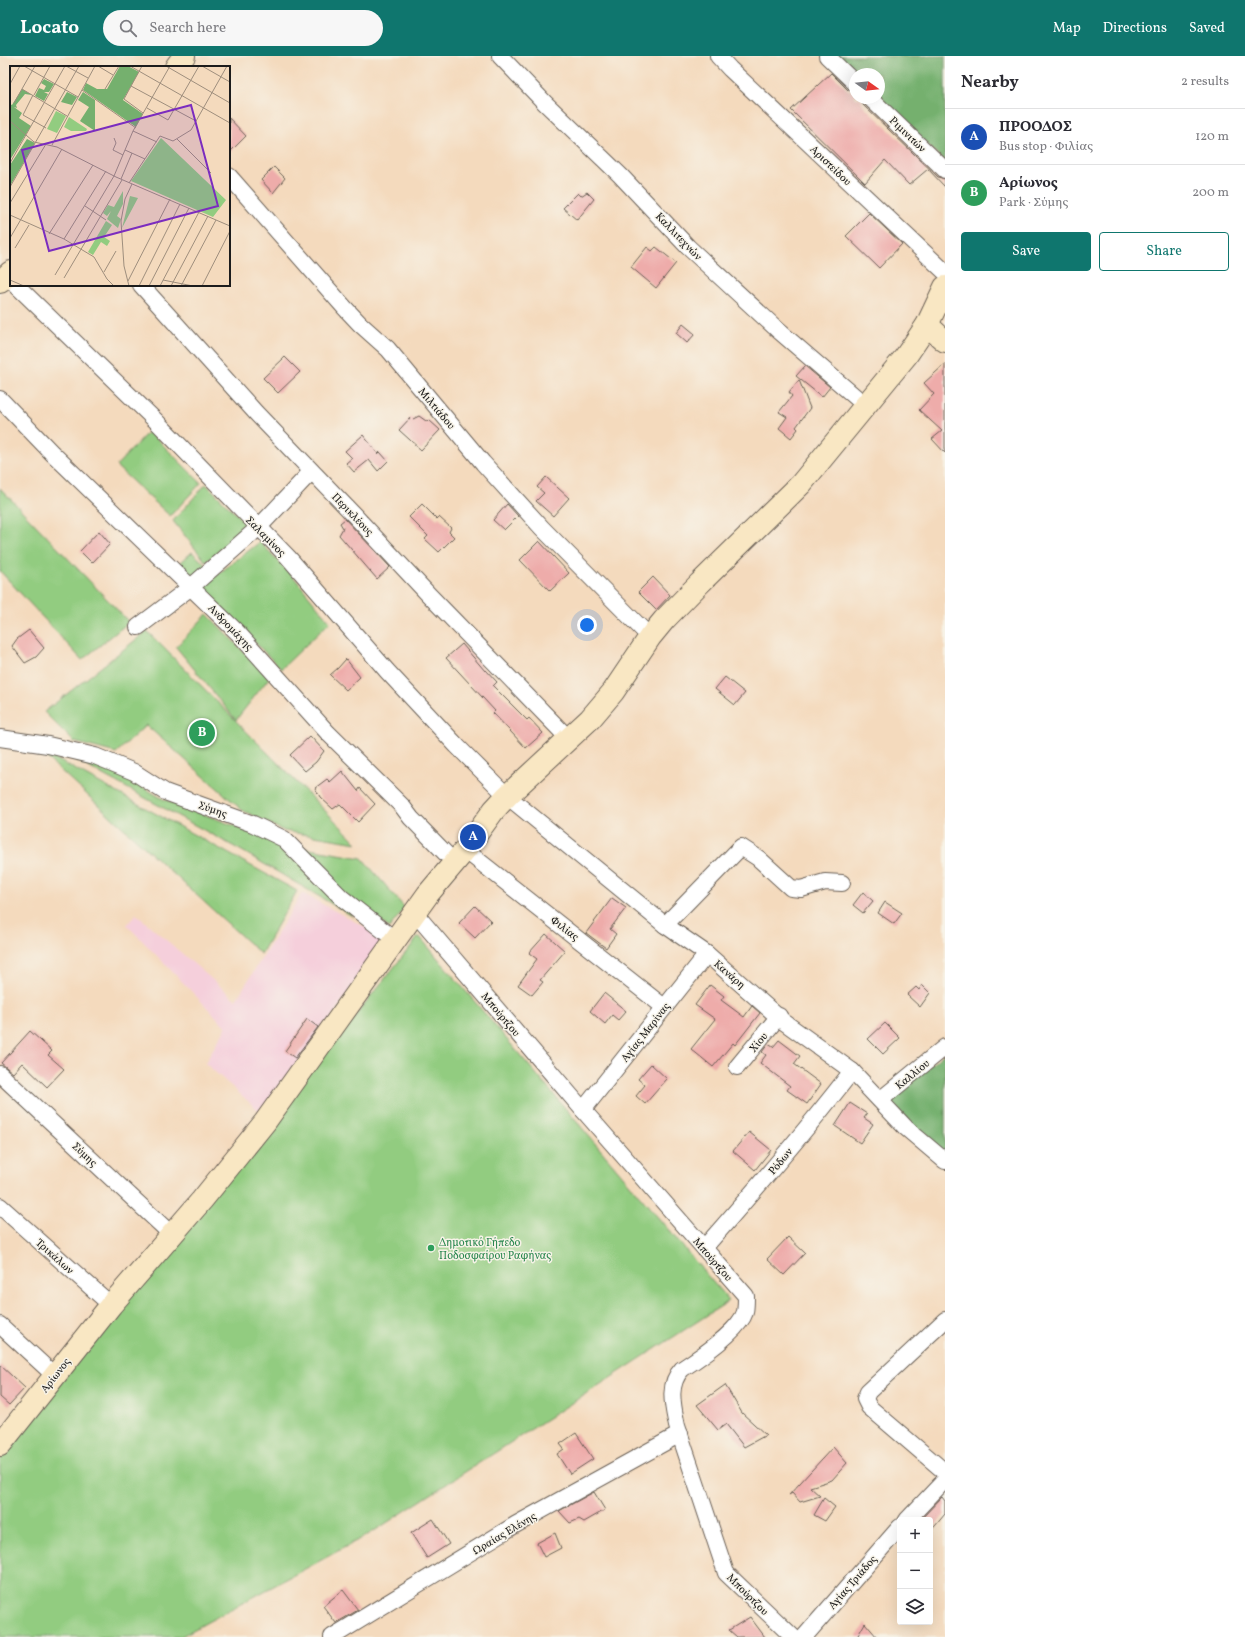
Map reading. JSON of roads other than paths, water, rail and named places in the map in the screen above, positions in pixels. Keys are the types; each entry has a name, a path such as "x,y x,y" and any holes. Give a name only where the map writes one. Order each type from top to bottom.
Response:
{"street":[{"path":"177,66 184,56"},
{"name":"Καλλιτεχνών","path":"500,56 545,103 620,175 688,247 780,331 866,406"},
{"name":"Αριστείδου","path":"718,56 945,272"},
{"path":"828,56 849,77"},
{"name":"Ριμινιτών","path":"876,104 945,170"},
{"name":"Μιλτιάδου","path":"230,177 344,307 360,324 388,349 483,463 542,528 650,637"},
{"name":"Σαλαμίνος","path":"16,286 156,421 258,528 288,557 387,671 457,746 507,796"},
{"name":"Περικλέους","path":"142,286 219,374 311,472 569,739"},
{"name":"Αρίωνος","path":"0,1445 111,1305 202,1200 265,1122 394,939 460,856 494,810 507,796 584,726 602,706 650,637 700,583 801,484 906,356 927,325 945,287"},
{"path":"927,325 945,341"},
{"name":"Ανδρομάχης","path":"0,399 52,453 238,633 328,733 402,806 411,818 460,856"},
{"path":"138,627 190,587 258,528 311,472"},
{"name":"Σύμης","path":"0,738 48,745 95,756 134,772 165,792 253,824 284,839 342,898 394,939"},
{"name":"Κανάρη","path":"507,796 665,925 707,954 784,1022 852,1071 906,1128 945,1161"},
{"path":"665,925 741,847 758,858 791,888 802,889 825,882 842,884"},
{"name":"Φιλίας","path":"460,856 664,1007"},
{"name":"Μπούρτζου","path":"414,912 583,1110 746,1296 745,1312 740,1322 722,1340 677,1375 674,1382 673,1403 680,1434 726,1572 792,1637"},
{"name":"Αγίας Μαρίνας","path":"583,1110 707,954"},
{"name":"Χίου","path":"737,1068 779,1016"},
{"name":"Καλλίου","path":"880,1100 945,1047"},
{"name":"Ρόδων","path":"704,1248 816,1118 852,1071"},
{"name":"Σύμης","path":"0,1074 171,1234"},
{"name":"Τρικάλων","path":"0,1206 111,1305"},
{"path":"945,1320 866,1396 866,1404 945,1472"},
{"path":"0,1325 54,1375"},
{"name":"Ωραίας Ελένης","path":"332,1637 516,1525 680,1434"},
{"path":"909,1517 945,1480"},
{"name":"Αγίας Τριάδος","path":"804,1637 897,1530"}],"place":[{"name":"Αρίωνος","path":"202,733"},
{"name":"ΠΡΟΟΔΟΣ","path":"473,837"},
{"name":"Δημοτικό Γήπεδο Ποδοσφαίρου Ραφήνας","path":"431,1248"}]}
